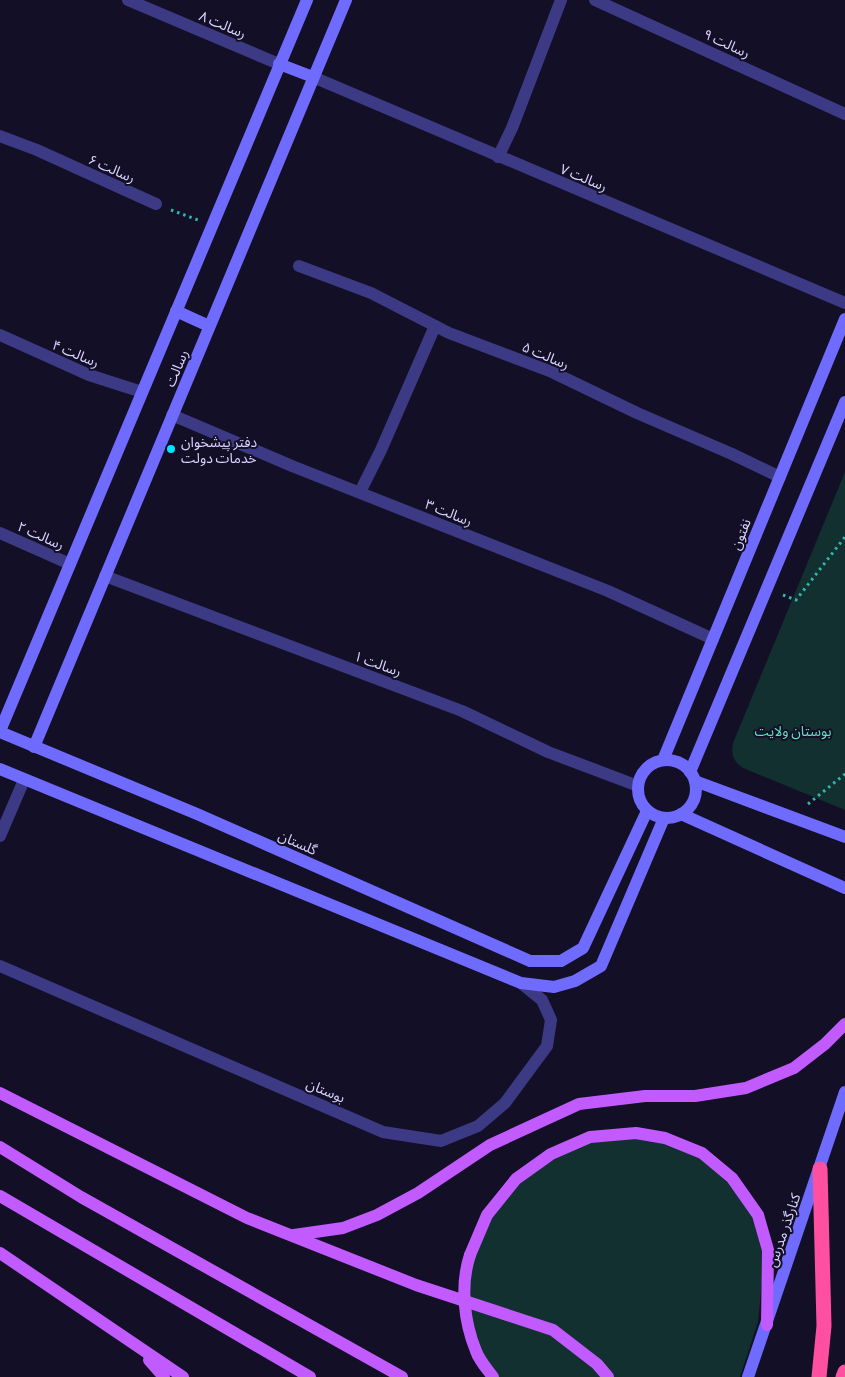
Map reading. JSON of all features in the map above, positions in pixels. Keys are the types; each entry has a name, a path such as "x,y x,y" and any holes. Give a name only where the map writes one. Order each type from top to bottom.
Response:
{"highway":[{"path":"819,1377 824,1326 820,1169"},
{"path":"843,1377 845,1372"}],"main road":[{"path":"294,1235 343,1228 377,1215 418,1193 490,1145 579,1104 645,1096 695,1096 746,1088 794,1068 825,1044 845,1024"},
{"path":"0,1094 247,1218 294,1235 416,1285 553,1330 597,1364 608,1377"},
{"path":"493,1377 476,1352 466,1319 465,1271 470,1255 487,1215 516,1179 551,1154 590,1138 636,1133 665,1138 702,1152 732,1178 758,1215 768,1250 767,1325"},
{"path":"0,1147 81,1197 402,1377"},
{"path":"0,1196 310,1377"},
{"path":"0,1253 183,1377"},
{"path":"138,1347 164,1377"}],"street":[{"name":"رسالت ۸","path":"128,0 279,64"},
{"name":"رسالت","path":"0,732 306,0"},
{"name":"رسالت","path":"34,747 346,0"},
{"path":"498,158 526,95 561,0"},
{"name":"رسالت ۹","path":"595,0 845,114"},
{"path":"279,64 313,77"},
{"name":"رسالت ۷","path":"313,77 498,158 845,303"},
{"name":"رسالت ۶","path":"0,136 37,150 156,204"},
{"name":"رسالت ۵","path":"298,266 371,293 434,326 552,372 637,413 780,477"},
{"path":"176,311 209,326"},
{"name":"نفتون","path":"663,760 845,319"},
{"path":"360,492 381,450 434,326"},
{"name":"رسالت ۴","path":"0,335 89,375 142,392"},
{"path":"692,776 845,402"},
{"name":"رسالت ۳","path":"172,415 608,591 713,639"},
{"name":"رسالت ۲","path":"0,533 70,564"},
{"name":"رسالت ۱","path":"105,576 462,711 548,752 638,786"},
{"name":"گلستان","path":"0,732 206,818 530,962 561,961 583,948 647,811"},
{"path":"663,760 683,765 692,776 696,791 693,801 681,814 664,818 647,811 642,804 638,786 646,769 663,760"},
{"path":"0,770 521,983 554,987 575,981 601,966 664,818"},
{"path":"692,776 793,818 845,837"},
{"path":"0,836 24,780"},
{"path":"681,814 845,888"},
{"name":"بوستان","path":"0,966 383,1132 441,1140 478,1126 505,1103 547,1046 551,1020 542,1000 521,983"},
{"name":"کنارگذر مدرس","path":"748,1377 845,1092"}],"path":[{"path":"156,204 213,226"},
{"path":"767,589 796,600 845,537"},
{"path":"793,818 845,774"}],"green space":[{"name":"بوستان ولایت","path":"845,472 845,810 743,768 735,760 732,751 733,743"},
{"path":"635,1135 699,1153 731,1179 755,1215 765,1250 758,1322 740,1377 496,1377 479,1351 469,1317 467,1270 489,1215 517,1180 589,1139"}],"place":[{"name":"دفتر پیشخوان خدمات دولت","path":"171,449"}]}
